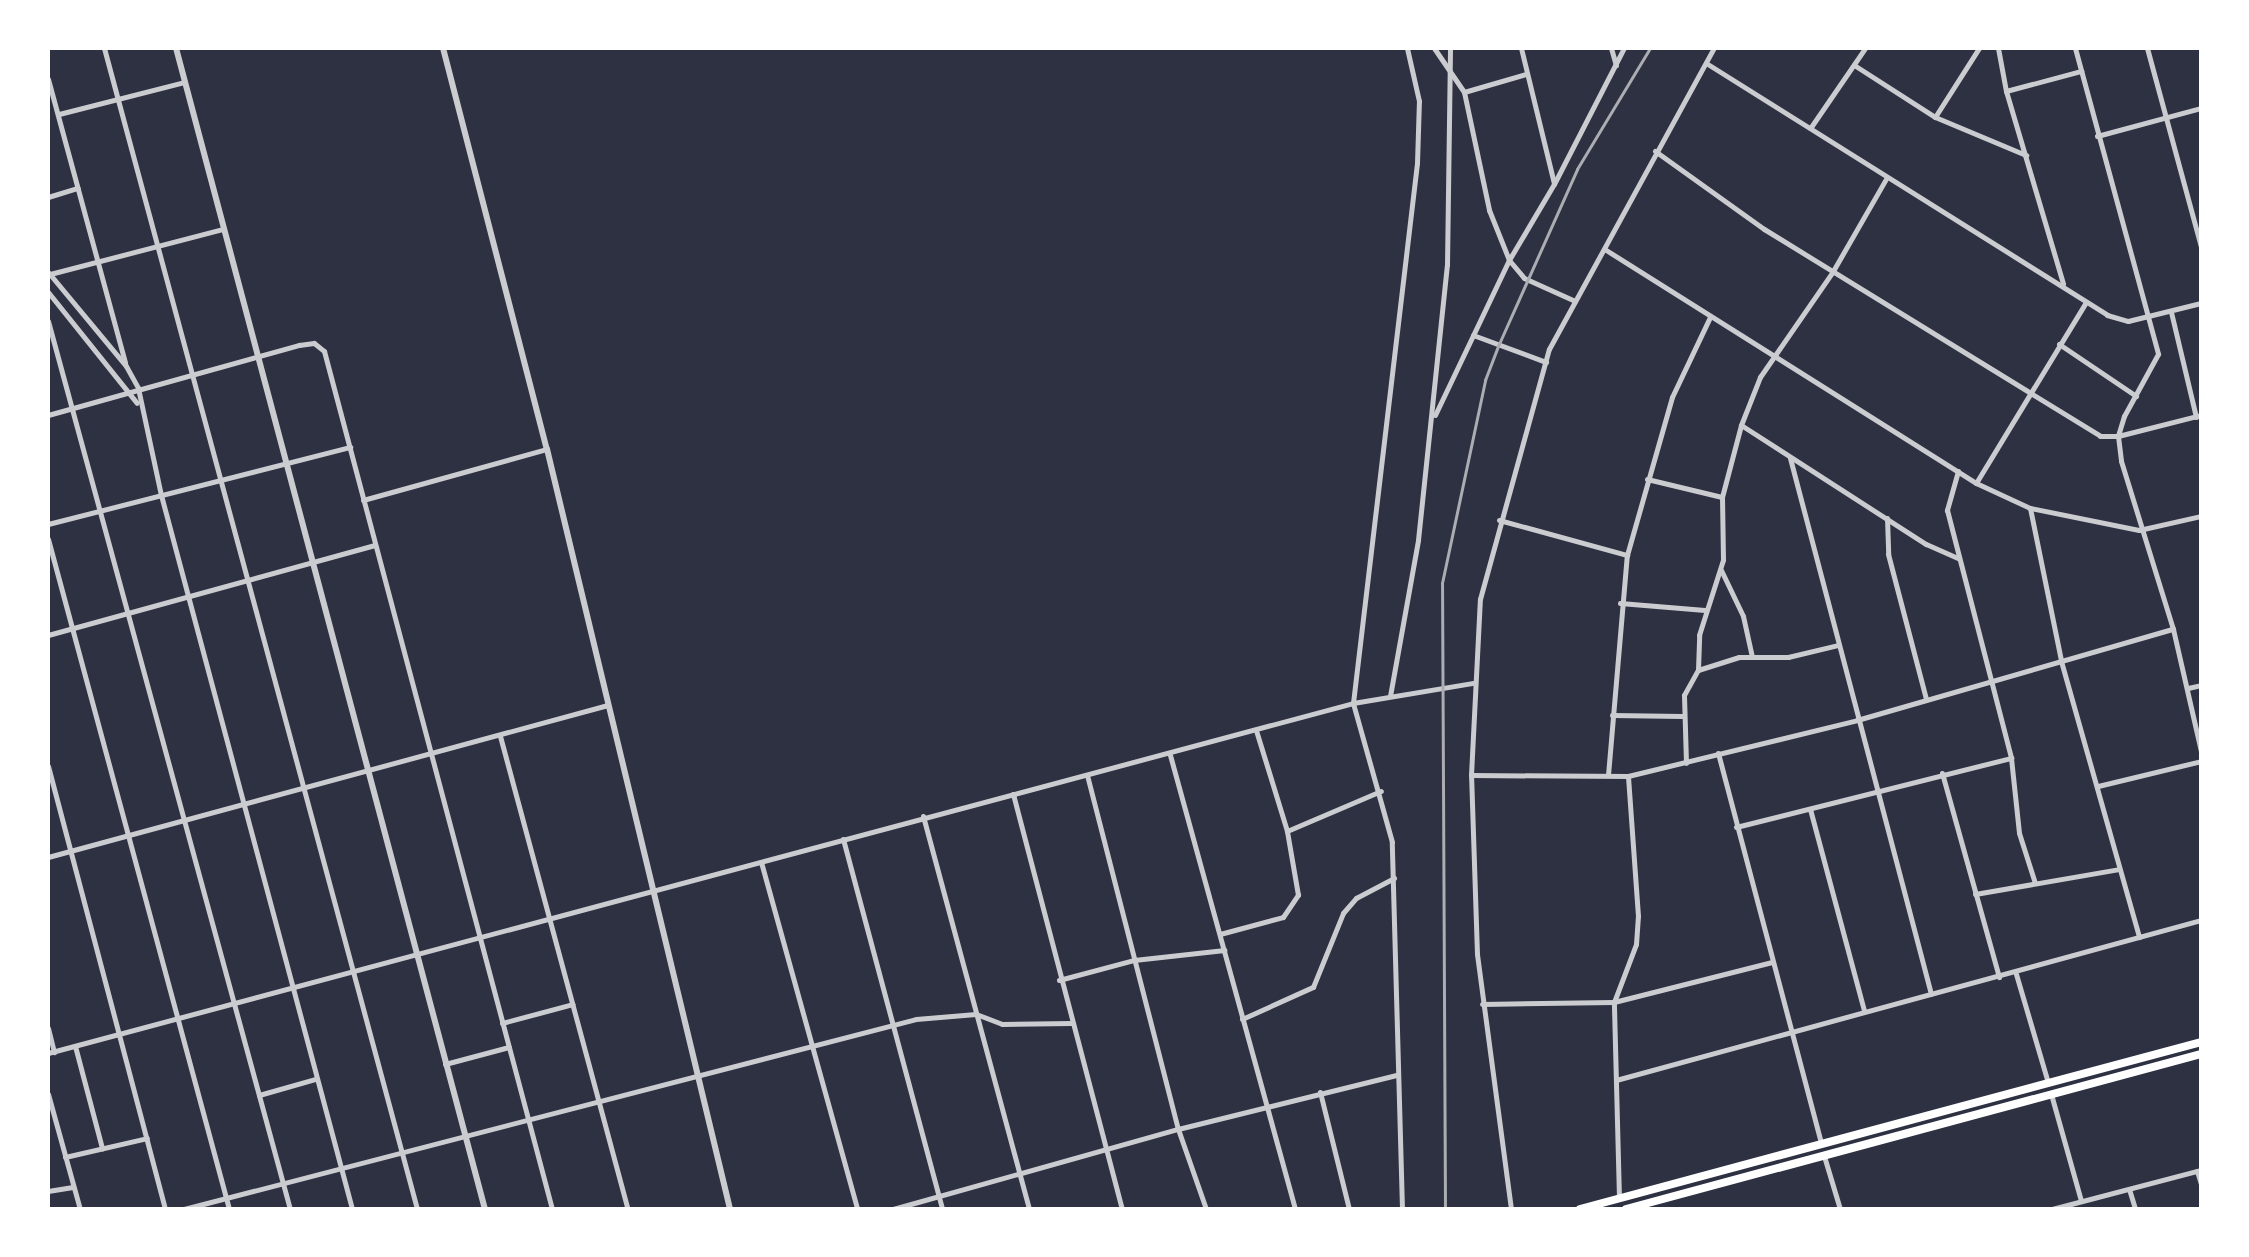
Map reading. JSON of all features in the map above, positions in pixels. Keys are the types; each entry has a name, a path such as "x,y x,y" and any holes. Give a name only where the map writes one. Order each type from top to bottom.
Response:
{"main road":[{"path":"1580,1209 2201,1042"},
{"path":"1626,1209 2201,1054"}],"street":[{"path":"104,48 417,1209"},
{"path":"176,48 485,1209"},
{"path":"443,48 547,449 730,1209"},
{"path":"1402,1209 1394,878 1381,791 1353,703 1418,152 1419,101 1407,48"},
{"path":"1434,48 1464,92 1489,210 1509,260 1524,278 1575,301"},
{"path":"1390,696 1418,540 1432,419 1447,251 1450,48"},
{"path":"1521,48 1554,184"},
{"path":"1611,48 1617,66"},
{"path":"1432,419 1509,260 1554,184 1624,48"},
{"path":"1511,1209 1482,1004 1471,775 1473,683 1480,599 1499,520 1546,362 1655,151 1714,48"},
{"path":"1811,127 1865,48"},
{"path":"1935,117 1979,48"},
{"path":"1998,48 2006,91 2064,285"},
{"path":"2075,48 2158,354 2118,436 2139,530 2173,629 2201,751"},
{"path":"2147,48 2201,247"},
{"path":"1706,63 2121,321 2201,303"},
{"path":"1854,65 1935,117 2027,155"},
{"path":"2006,91 2081,71"},
{"path":"1464,92 1526,74"},
{"path":"48,79 126,366"},
{"path":"59,114 185,82"},
{"path":"2097,136 2201,108"},
{"path":"1655,151 1764,229 2100,436 2118,436 2198,416 2171,312"},
{"path":"1686,763 1682,716 1686,688 1698,670 1705,610 1721,570 1722,497 1741,425 1772,357 1833,271 1887,177"},
{"path":"48,197 78,188"},
{"path":"223,229 49,274 126,366 138,388 137,403 352,1209"},
{"path":"1606,250 1976,483 2030,508 2139,530 2201,516"},
{"path":"48,292 137,403"},
{"path":"1976,483 2029,390 2086,302"},
{"path":"1608,775 1620,603 1627,555 1672,397 1710,317"},
{"path":"48,321 187,820 290,1209"},
{"path":"1473,335 1546,362"},
{"path":"48,415 257,355 314,343 324,351 552,1209"},
{"path":"2059,344 2136,396"},
{"path":"1741,425 1887,518 1957,558"},
{"path":"48,524 350,447"},
{"path":"363,501 547,449"},
{"path":"1790,458 1931,994"},
{"path":"1958,471 1946,502 1957,558 2011,758 2019,833 2035,883"},
{"path":"1647,479 1722,497"},
{"path":"2030,508 2061,661 2139,937"},
{"path":"1887,518 1888,554 1926,699"},
{"path":"1499,520 1627,555"},
{"path":"48,539 229,1209"},
{"path":"48,635 374,545"},
{"path":"1721,570 1743,616 1752,657"},
{"path":"1620,603 1705,610"},
{"path":"1471,775 1628,776 1857,720 2173,629"},
{"path":"1698,670 1752,657 1788,657 1838,645"},
{"path":"48,1028 51,1052 653,892 923,816 1170,755 1353,703 1473,683"},
{"path":"2188,688 2201,685"},
{"path":"48,857 430,756 608,705"},
{"path":"1612,715 1682,716"},
{"path":"1220,934 1277,920 1293,908 1298,889 1287,831 1256,730"},
{"path":"500,736 628,1209"},
{"path":"1718,753 1821,1144"},
{"path":"1170,755 1295,1209"},
{"path":"1736,827 2011,758"},
{"path":"2098,786 2201,761"},
{"path":"48,766 165,1209"},
{"path":"1942,773 1999,977"},
{"path":"1087,775 1178,1129 1206,1209"},
{"path":"1619,1198 1614,1002 1636,944 1638,916 1628,776"},
{"path":"1287,831 1381,791"},
{"path":"1013,794 1059,980 1122,1209"},
{"path":"1810,809 1864,1011"},
{"path":"923,816 1029,1209"},
{"path":"843,839 942,1209"},
{"path":"761,862 857,1209"},
{"path":"1975,894 2119,869"},
{"path":"1242,1019 1313,987 1343,913 1356,898 1394,878"},
{"path":"1616,1080 1791,1030 2016,974 2201,920"},
{"path":"1059,980 1134,960 1224,950"},
{"path":"1482,1004 1614,1002 1772,962"},
{"path":"2016,974 2048,1083"},
{"path":"502,1023 573,1004"},
{"path":"184,1209 527,1116 696,1077 893,1025 976,1014 1002,1024 1072,1023"},
{"path":"75,1046 102,1148"},
{"path":"445,1064 509,1047"},
{"path":"893,1209 1108,1151 1264,1104 1397,1075"},
{"path":"259,1095 315,1079"},
{"path":"1320,1092 1349,1209"},
{"path":"48,1094 80,1209"},
{"path":"2051,1094 2081,1201"},
{"path":"65,1157 147,1138"},
{"path":"1824,1155 1840,1209"},
{"path":"2052,1209 2199,1171 2201,1184"},
{"path":"48,1191 73,1187"},
{"path":"2129,1189 2135,1209"}],"railway":[{"path":"1445,1209 1442,583 1485,380 1498,346 1577,169 1650,48"}]}
